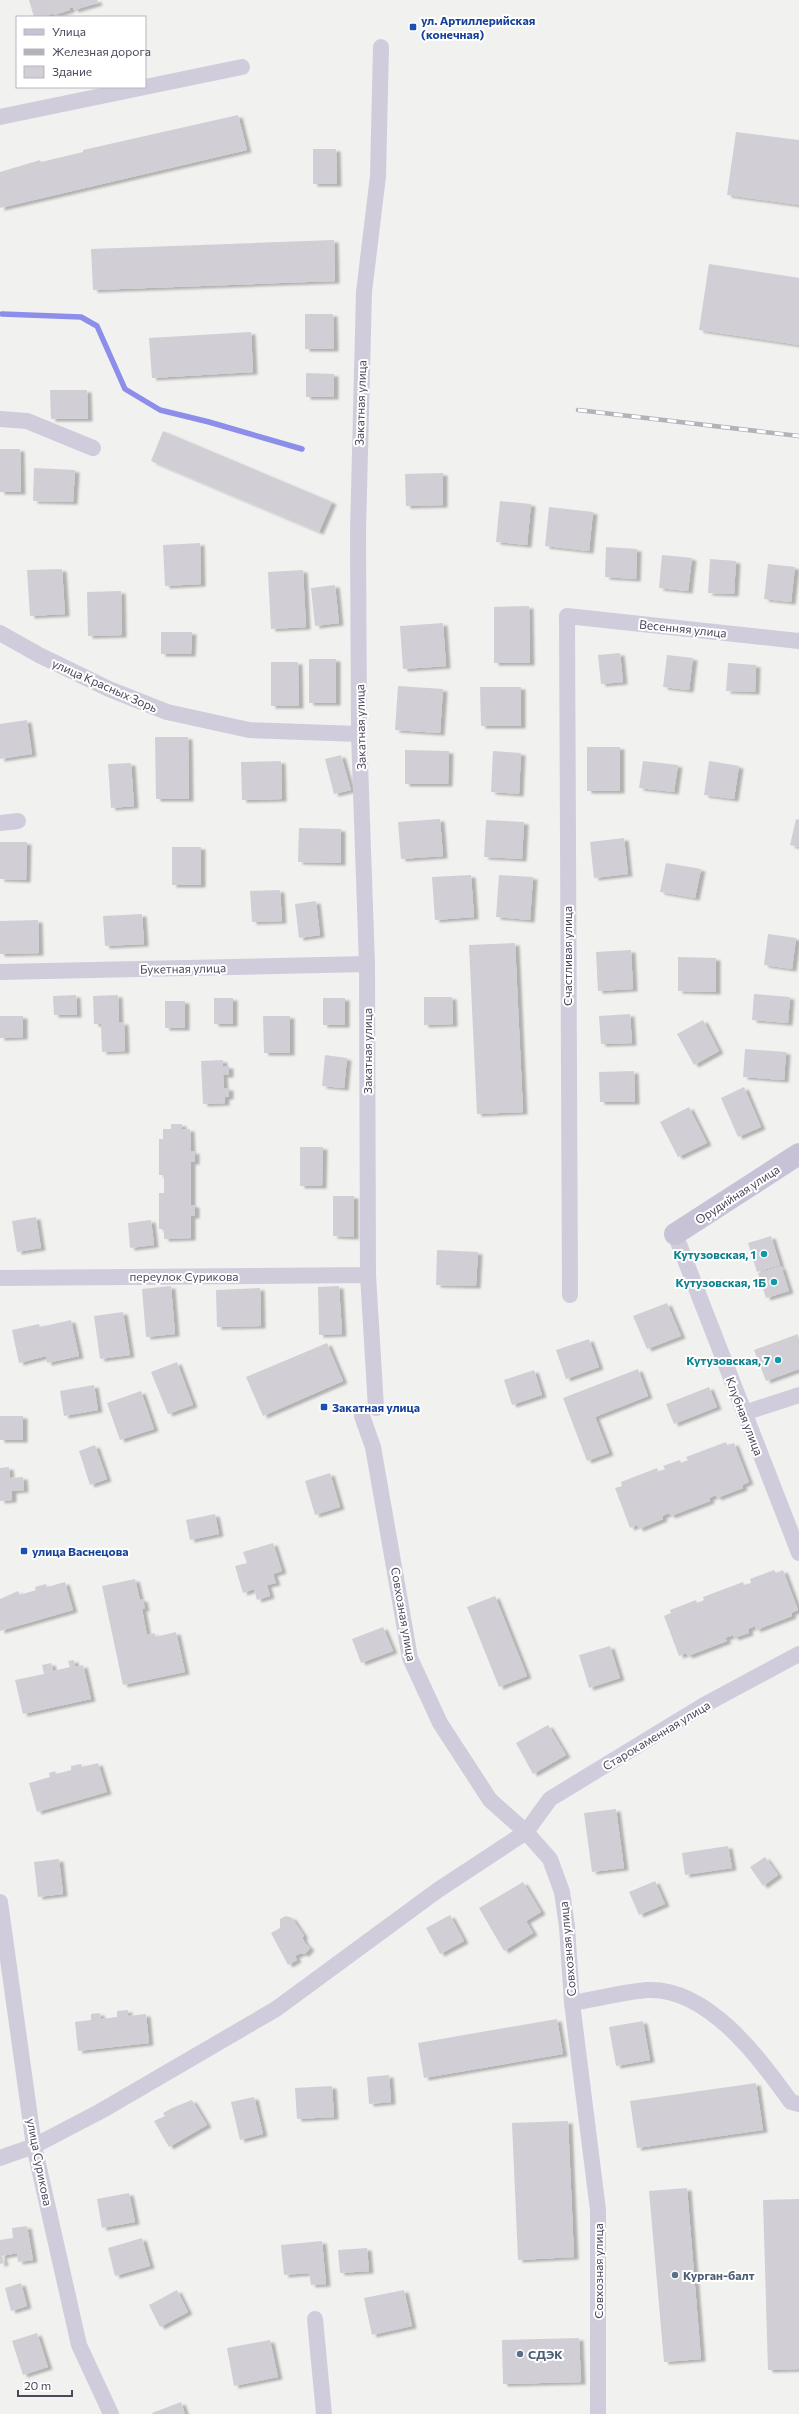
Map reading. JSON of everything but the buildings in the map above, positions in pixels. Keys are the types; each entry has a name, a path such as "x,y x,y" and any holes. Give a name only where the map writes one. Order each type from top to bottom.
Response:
{"street":[{"name":"Закатная улица","path":"376,1408 368,1275 367,964 359,734 358,468 364,292 378,176 381,47"},
{"path":"146,87 242,67"},
{"path":"0,117 140,88"},
{"path":"0,420 27,421 93,448"},
{"name":"Весенняя улица","path":"567,616 799,641"},
{"name":"Счастливая улица","path":"567,616 570,1295"},
{"name":"улица Красных Зорь","path":"0,633 39,655 109,689 167,712 249,730 359,734"},
{"path":"0,823 18,821"},
{"name":"Букетная улица","path":"0,972 367,964"},
{"name":"Орудийная улица","path":"675,1234 799,1154"},
{"name":"Клубная улица","path":"675,1234 799,1553"},
{"name":"переулок Сурикова","path":"0,1278 368,1275"},
{"path":"744,1413 799,1395"},
{"name":"Совхозная улица","path":"362,1416 374,1447 410,1658 421,1686 440,1723 490,1800 526,1832 550,1859 562,1892 567,1926 572,2003 598,2210 598,2414"},
{"name":"Старокаменная улица","path":"526,1832 550,1799 704,1705 799,1654"},
{"path":"0,2158 34,2146 101,2111 276,2009 438,1890 526,1832"},
{"name":"улица Сурикова","path":"0,1902 34,2146 79,2345 111,2414"},
{"path":"572,2003 648,1990 683,1996 713,2014 758,2058 791,2102 799,2104"},
{"path":"315,2319 324,2414"}],"waterway":[{"path":"2,314 81,317 97,326 125,389 160,410 209,422 302,449"}],"railway":[{"path":"578,410 799,436"}],"place":[{"name":"ул. Артиллерийская (конечная)","path":"413,27"},
{"name":"Кутузовская, 1","path":"764,1254"},
{"name":"Кутузовская, 1Б","path":"774,1282"},
{"name":"Кутузовская, 7","path":"778,1360"},
{"name":"Закатная улица","path":"324,1407"},
{"name":"улица Васнецова","path":"24,1551"},
{"name":"Курган-балт","path":"675,2275"},
{"name":"СДЭК","path":"520,2354"}]}
